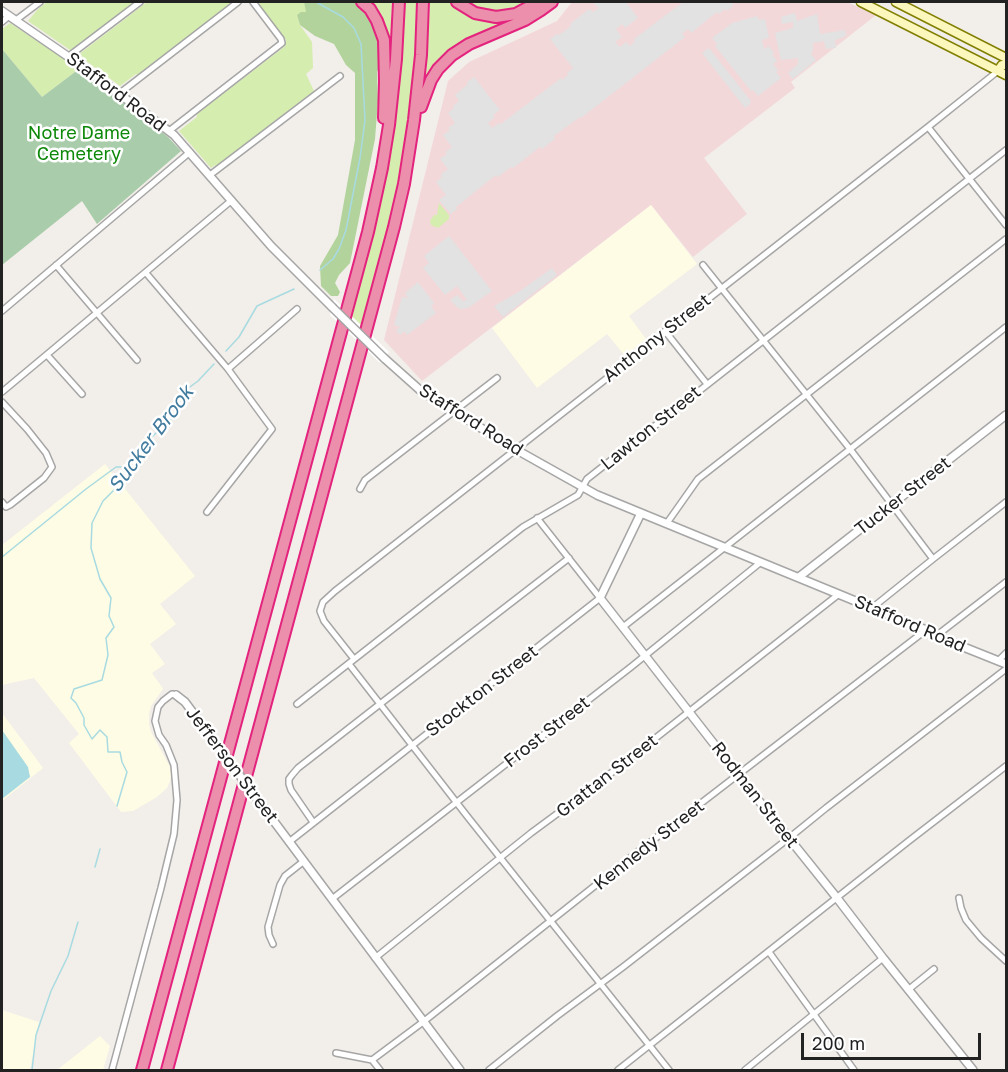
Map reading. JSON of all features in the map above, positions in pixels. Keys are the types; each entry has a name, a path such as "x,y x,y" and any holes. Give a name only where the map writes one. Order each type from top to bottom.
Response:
{"highway":[{"path":"362,2 374,15 382,33 385,81 381,141 363,253"},
{"path":"142,1071 363,253 378,190 389,125 399,2"},
{"path":"408,163 417,98 423,2"},
{"path":"457,2 475,13 496,17 516,14 538,2"},
{"path":"167,1071 381,280 425,92 442,64 452,55 464,47 525,20 552,2"}],"main road":[{"path":"861,2 1006,75"},
{"path":"896,2 1006,58"},
{"path":"998,71 1002,65 1006,65"}],"street":[{"path":"2,22 40,2"},
{"path":"69,56 140,2"},
{"path":"120,93 238,2"},
{"path":"169,131 283,42 253,2"},
{"name":"Stafford Road","path":"2,11 69,56 169,131 271,246 384,358 421,391 583,488 1006,664"},
{"name":"Anthony Street","path":"354,659 324,621 320,611 323,602 335,591 998,71"},
{"path":"210,175 340,76"},
{"path":"928,127 1006,225"},
{"name":"Lawton Street","path":"297,704 523,527 578,495 587,479 1006,150"},
{"path":"2,311 190,152"},
{"path":"2,392 232,200"},
{"path":"667,523 698,479 1006,239"},
{"path":"56,265 137,360"},
{"path":"703,265 933,559"},
{"path":"146,273 228,369 272,429 207,512"},
{"path":"228,369 297,309"},
{"path":"623,627 1006,327"},
{"path":"665,331 707,384"},
{"path":"47,355 82,394"},
{"path":"360,489 365,480 497,378"},
{"path":"2,402 46,453 52,466 44,478 4,505"},
{"name":"Tucker Street","path":"799,577 1006,415"},
{"path":"872,608 1006,502"},
{"name":"Stockton Street","path":"289,842 600,598 641,513"},
{"name":"Rodman Street","path":"537,518 973,1071"},
{"path":"313,822 291,790 289,779 298,768 569,558"},
{"name":"Frost Street","path":"332,899 761,562"},
{"path":"936,636 1006,582"},
{"name":"Grattan Street","path":"375,958 839,594"},
{"name":"Kennedy Street","path":"372,1060 926,630"},
{"path":"998,661 1006,654"},
{"path":"349,664 669,1071"},
{"path":"489,1071 1006,669"},
{"name":"Jefferson Street","path":"112,1071 174,834 177,800 174,765 159,735 155,721 158,707 172,694 185,702 460,1071"},
{"path":"618,1071 1006,766"},
{"path":"273,944 268,927 280,885 285,876 303,861"},
{"path":"959,898 966,920 981,938 1006,961"},
{"path":"769,952 854,1071"},
{"path":"745,1071 883,958"},
{"path":"908,990 934,969"},
{"path":"336,1053 372,1060 380,1071"}],"shaded area":[{"path":"572,2 847,2 876,15 791,82 795,88 704,158 747,214 693,257 651,205 422,381 384,340 448,81 469,62 557,21"},
{"path":"592,2 626,2 638,18 625,28 622,24 616,29 622,37 615,42 620,47 626,42 630,46 635,41 634,39 683,2 735,2 727,11 725,9 719,14 717,12 691,33 688,29 682,34 685,37 581,118 554,136 555,139 542,149 540,147 513,168 511,167 498,177 496,175 456,207 457,209 451,214 439,200 446,195 436,182 448,169 440,159 452,147 443,135 455,123 448,113 459,101 455,95 474,77 500,110 488,123 492,128 501,124 568,75 567,73 573,68 550,39 571,26 570,24 589,9 593,12 599,8"},
{"path":"795,13 797,21 817,14 820,34 845,30 846,36 835,40 836,48 826,49 824,41 813,43 811,54 816,60 793,79 788,73 798,64 798,58 781,60 775,33 793,28 793,22 782,24 781,17"},
{"path":"757,16 759,20 765,19 769,38 762,40 764,49 769,46 774,53 772,54 777,61 773,64 781,78 758,96 753,90 751,91 715,46 717,44 712,38 732,23"},
{"path":"709,48 751,101 745,108 702,53"},
{"path":"651,205 697,264 629,316 646,339 625,356 607,334 537,388 492,328"},
{"path":"449,236 492,291 468,308 458,308 450,300 457,295 463,301 467,300 457,286 445,295 423,268 429,263 424,256"},
{"path":"552,268 557,275 503,317 494,306 520,291"},
{"path":"418,282 434,303 431,306 436,313 407,335 404,331 400,335 396,330 400,327 394,325 402,297 408,298 405,293"},
{"path":"105,464 195,576 160,604 176,624 150,644 165,664 152,673 163,689 151,706 149,724 170,767 170,781 167,788 157,797 133,811 121,812 69,743 79,734 34,678 2,685 2,545"},
{"path":"2,713 43,768 2,801"},
{"path":"2,1010 39,1022 30,1070 2,1070"},
{"path":"100,1036 110,1046 103,1070 57,1070"}],"green space":[{"path":"47,2 135,2 70,50 28,21"},
{"path":"147,2 233,2 120,86 78,55"},
{"path":"256,2 304,2 307,13 297,15 300,25 312,42 313,68 306,74 314,91 211,168 179,131 197,117 197,114 286,44 286,40"},
{"path":"304,2 357,2 370,16 380,40 381,64 377,72 378,101 375,139 350,263 335,283 340,292 338,296 331,296 321,286 320,266 338,235 355,140 355,73 346,65 334,44 315,36 300,25 297,15 306,12"},
{"path":"367,2 392,2 390,48 387,48"},
{"path":"403,2 419,2 416,67 400,181 364,328 350,315 367,255"},
{"path":"430,2 452,2 517,20 468,41 429,76 426,75"},
{"path":"461,2 533,2 517,11 487,14"},
{"path":"10,23 79,69 42,97 2,49 2,29"},
{"name":"Notre Dame Cemetery","path":"2,49 42,97 79,69 168,137 181,151 97,224 82,201 2,265"},
{"path":"439,203 449,215 449,219 438,228 431,225 430,221 434,215 437,215"}],"water":[{"path":"2,730 28,767 30,777 2,799"}],"pier":[{"path":"334,299 389,352 380,363 330,315"}],"waterway":[{"name":"Sucker Brook","path":"316,2 343,17 354,28 361,44 365,120 346,230 333,259 320,270"},
{"name":"Sucker Brook","path":"226,351 239,337 257,306 294,289"},
{"name":"Sucker Brook","path":"117,806 127,772 120,752 108,752 107,737 100,730 92,739 84,725 84,718 71,698 74,689 102,680 108,655 106,638 114,627 109,616 111,598 100,579 91,548 92,523 103,501 116,488 125,467 140,448 171,419 171,409 179,395 198,381 214,364"},
{"path":"2,557 116,467 125,467"},
{"name":"Sucker Brook","path":"95,867 100,849"},
{"name":"Sucker Brook","path":"32,1070 36,1035 51,991 68,956 78,922"}]}
